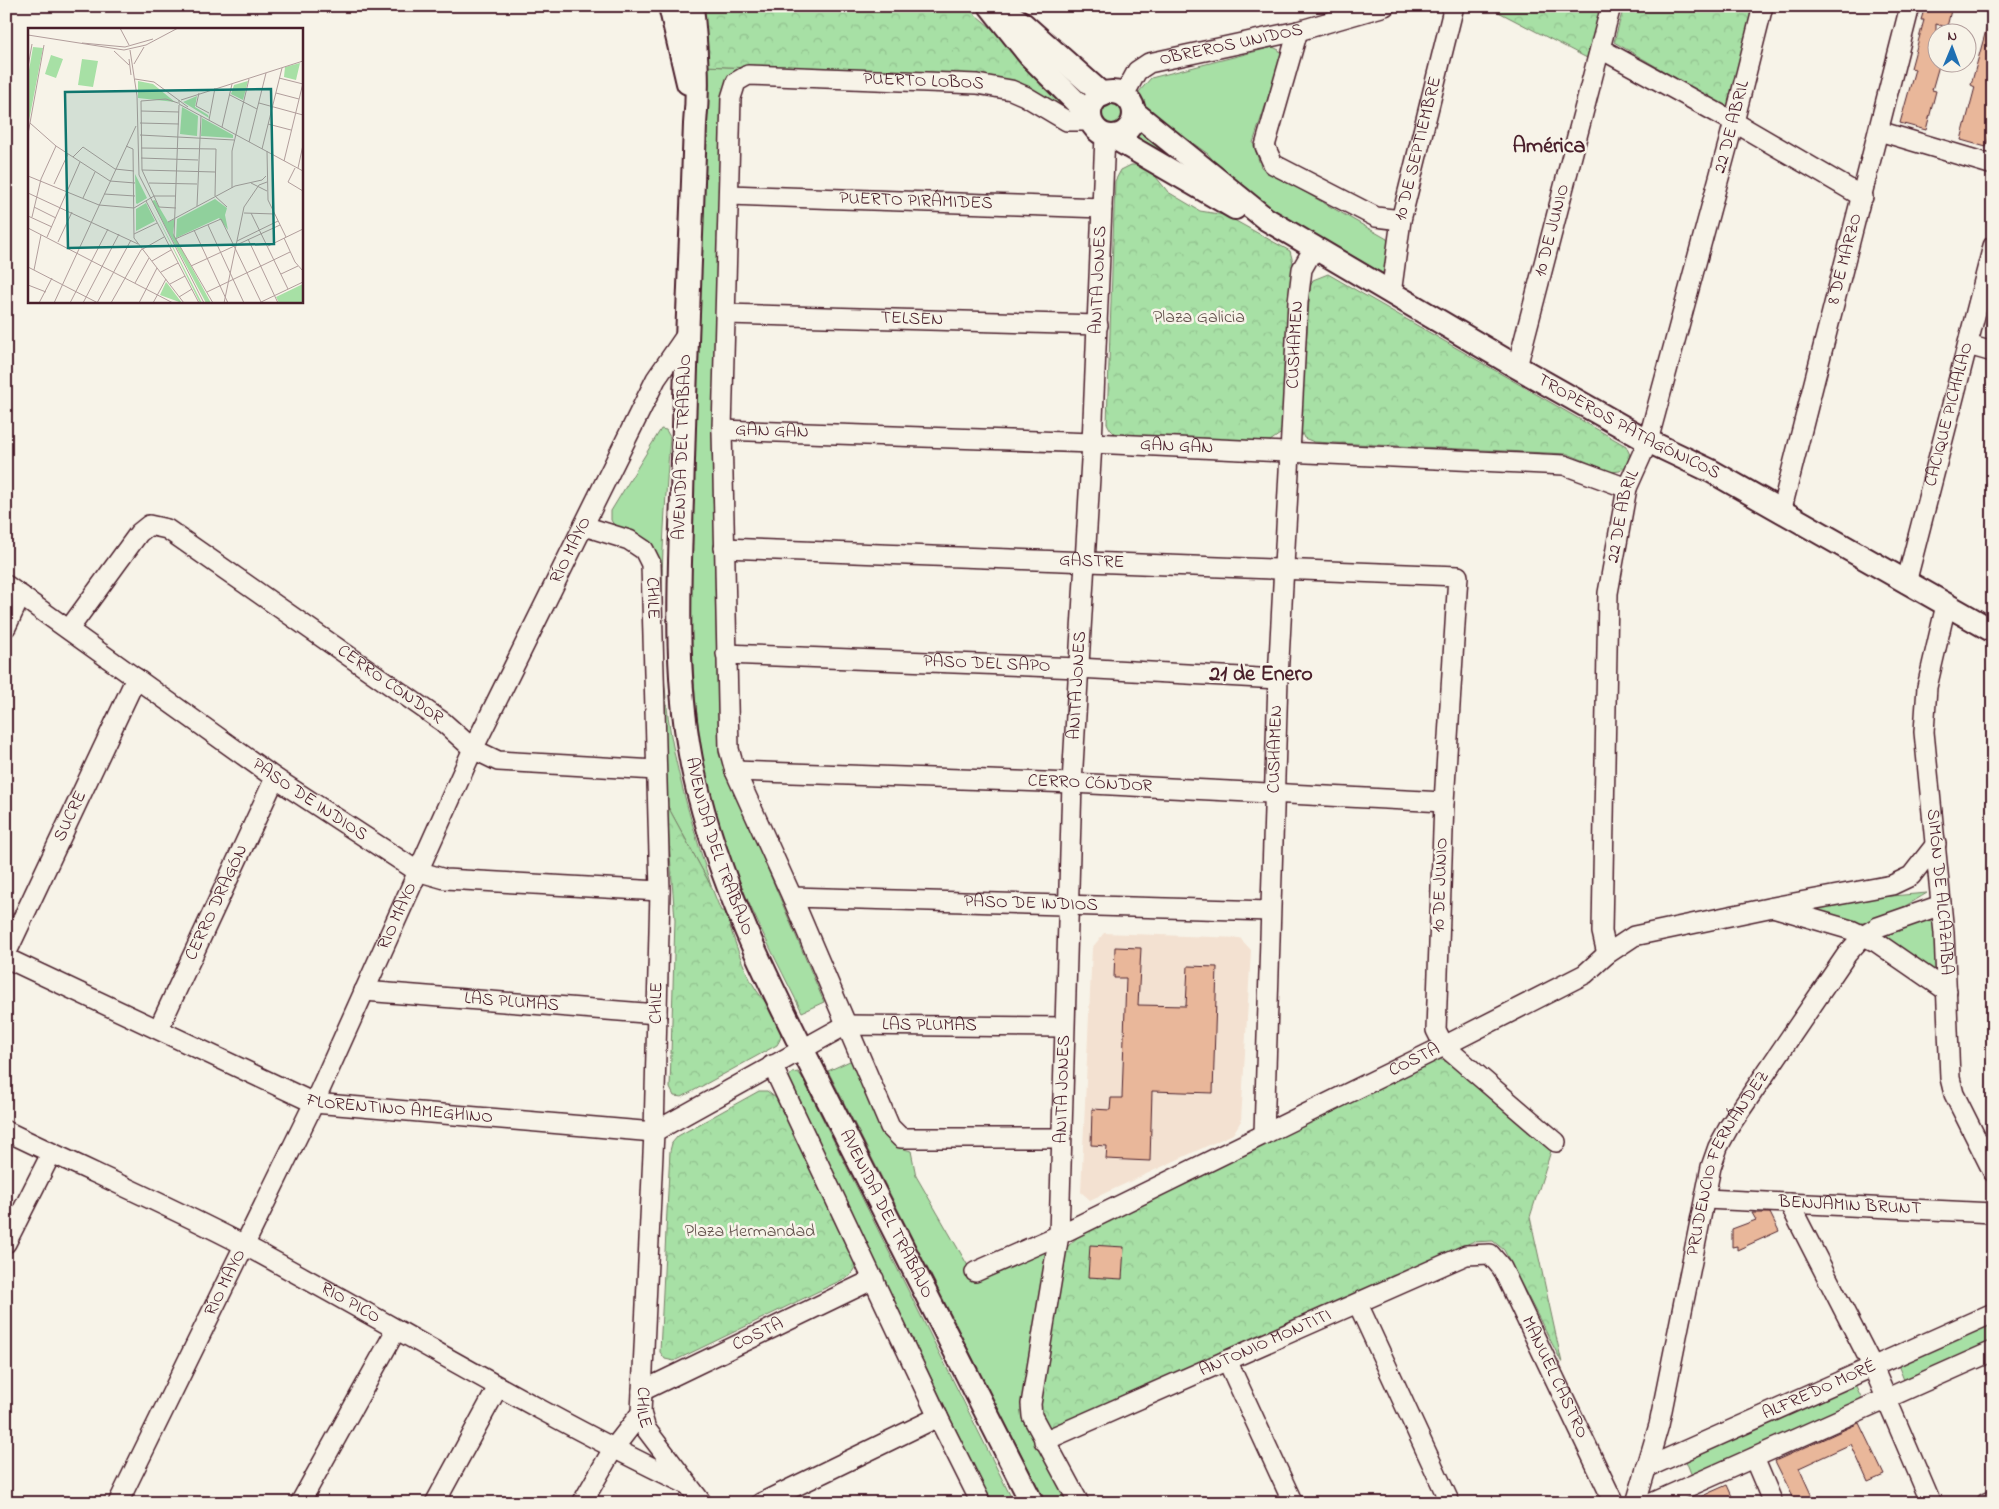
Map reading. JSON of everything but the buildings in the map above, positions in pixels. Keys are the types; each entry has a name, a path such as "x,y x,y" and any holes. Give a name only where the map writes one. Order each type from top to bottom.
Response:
{"main road":[{"name":"AVENIDA DEL TRABAJO","path":"670,6 695,124"},
{"name":"AVENIDA DEL TRABAJO","path":"692,6 697,50 698,93 695,124 680,547 682,696 686,729 705,818 728,887 802,1048 1032,1503"},
{"name":"TROPEROS PATAGÓNICOS","path":"990,6 1029,55 1099,127 1231,206 1266,219"},
{"name":"TROPEROS PATAGÓNICOS","path":"998,6 1120,101 1266,219 1517,367 1648,441 1711,471 1993,632"},
{"path":"1120,101 1133,119 1125,132 1099,127 1094,102 1120,101"}],"street":[{"name":"OBREROS UNIDOS","path":"1120,101 1137,71 1149,63 1298,31 1384,6"},
{"name":"10 DE SEPTIEMBRE","path":"1392,294 1401,220 1454,6"},
{"name":"10 DE JUNIO","path":"1517,367 1611,6"},
{"name":"22 DE ABRIL","path":"1607,954 1602,932 1606,620 1608,593 1627,488 1648,441 1734,122 1763,6"},
{"name":"8 DE MARZO","path":"1781,512 1910,6"},
{"path":"1298,31 1265,146 1274,164 1376,217 1401,220"},
{"path":"1601,49 1734,122 1862,197"},
{"name":"PUERTO LOBOS","path":"748,75 977,84 1011,90 1025,96 1067,121 1099,127"},
{"name":"AVENIDA DEL TRABAJO","path":"748,75 736,82 731,98 730,195 722,430 729,749 735,771 792,897 890,1127 901,1138 1061,1138"},
{"name":"ANITA JONES","path":"1059,1235 1063,1027 1072,783 1098,325 1102,208 1099,127"},
{"path":"1879,131 1993,165"},
{"name":"PUERTO PIRÁMIDES","path":"730,195 1102,208"},
{"name":"CACIQUE PICHALAO","path":"1906,583 1993,246"},
{"name":"CUSHAMEN","path":"1264,1134 1278,679 1298,302 1302,269 1314,248"},
{"name":"TELSEN","path":"726,314 1098,325"},
{"name":"RÍO MAYO","path":"118,1503 314,1103 473,749 656,379 687,334"},
{"path":"1968,346 1993,352"},
{"name":"GAN GAN","path":"722,430 1290,452 1564,465 1627,488"},
{"name":"CERRO CÓNDOR","path":"69,629 139,533 149,525 167,529 443,722 473,749 498,761 656,770"},
{"name":"CHILE","path":"584,526 629,540 644,550 651,564 660,891 654,1132 641,1413 646,1429 702,1503"},
{"name":"GASTRE","path":"724,548 1458,576"},
{"name":"10 DE JUNIO","path":"1444,1046 1436,1030 1444,802 1458,576"},
{"path":"6,627 14,590"},
{"name":"PASO DE INDIOS","path":"14,590 275,778 417,871 445,879 660,891"},
{"name":"SIMÓN DE ALCAZABA","path":"1946,605 1927,687 1924,732 1941,905 1947,991 1950,1078 1954,1094 1993,1172"},
{"name":"PASO DEL SAPO","path":"726,654 1078,668 1278,679"},
{"name":"SUCRE","path":"6,954 136,678"},
{"name":"CERRO CÓNDOR","path":"735,771 1072,783 1444,802"},
{"name":"CERRO DRAGÓN","path":"159,1028 275,778"},
{"name":"COSTA","path":"974,1272 1059,1235 1444,1046 1585,974 1607,954 1634,936 1892,885 1912,876 1936,844"},
{"name":"PASO DE INDIOS","path":"792,897 1068,903 1270,911"},
{"name":"PRUDENCIO FERNÁNDEZ","path":"1636,1503 1659,1425 1711,1166 1729,1126 1847,954 1863,936 1878,927 1941,905"},
{"name":"COSTA","path":"1773,907 1876,942 1947,991"},
{"name":"FLORENTINO AMEGHINO","path":"6,958 159,1028 314,1103 654,1132"},
{"name":"LAS PLUMAS","path":"364,991 657,1014"},
{"name":"LAS PLUMAS","path":"802,1048 846,1025 1063,1027"},
{"path":"1444,1046 1556,1142"},
{"path":"654,1132 802,1048"},
{"name":"AVENIDA DEL TRABAJO","path":"772,1065 938,1417 981,1503"},
{"name":"RÍO PICO","path":"6,1132 244,1246 498,1388 613,1449 689,1486"},
{"path":"6,1243 51,1154"},
{"name":"BENJAMIN BRUNT","path":"1706,1198 1993,1213"},
{"path":"1789,1203 1873,1367 1931,1503"},
{"path":"1059,1235 1031,1404 1032,1416 1044,1441 1079,1503"},
{"name":"ANTONIO MONTITI","path":"1044,1441 1466,1255 1490,1254"},
{"name":"MANUEL CASTRO","path":"1490,1254 1502,1268 1614,1503"},
{"name":"COSTA","path":"642,1391 874,1279"},
{"path":"1358,1304 1450,1503"},
{"name":"ALFREDO MORÉ","path":"1646,1468 1993,1313"},
{"path":"300,1503 396,1330"},
{"name":"ALFREDO MORÉ","path":"1652,1503 1993,1351"},
{"path":"1228,1360 1293,1503"},
{"path":"435,1503 498,1388"},
{"path":"582,1503 613,1449 641,1413"},
{"path":"761,1503 938,1417"},
{"path":"1754,1458 1773,1503"},
{"path":"1986,1503 1993,1500"}],"shaded area":[{"path":"1104,933 1240,938 1251,950 1241,1121 1233,1134 1090,1200 1081,1192 1092,948"}],"green space":[{"path":"700,6 964,6 1019,54 1068,107 1062,108 1021,83 986,78 705,66"},
{"path":"1487,6 1601,6 1587,58"},
{"path":"1624,6 1754,6 1727,108 1614,42"},
{"path":"1273,47 1279,50 1282,55 1253,143 1261,167 1387,239 1392,251 1384,274 1245,194 1231,183 1208,154 1187,139 1163,128 1137,103 1138,93 1151,78"},
{"path":"705,66 753,68 724,94 712,436 719,754 824,1002 802,1012 740,883 720,829 706,778 698,728 690,602"},
{"path":"1111,103 1120,106 1123,115 1120,124 1111,127 1102,124 1099,115 1102,106"},
{"path":"1141,130 1212,187 1132,140"},
{"name":"Plaza Galicia","path":"1131,165 1140,165 1152,172 1168,192 1200,211 1225,215 1290,251 1295,270 1288,304 1283,432 1270,441 1127,438 1115,434 1110,429 1107,423 1115,181 1121,170"},
{"path":"1328,274 1626,446 1630,455 1627,465 1620,471 1611,472 1568,454 1314,442 1304,438 1300,429 1310,287 1313,280"},
{"path":"661,429 666,430 670,437 662,586 663,662 666,699 679,774 711,886 666,803 656,564 615,527 611,520 611,511"},
{"path":"666,803 711,886 721,911 725,911 747,973 757,991 774,1014 781,1035 777,1045 682,1097 674,1096 670,1088 675,920"},
{"path":"1927,893 1894,912 1859,924 1833,922 1810,908 1857,899"},
{"path":"1922,918 1940,927 1938,975 1885,943 1888,932"},
{"path":"1439,1059 1451,1063 1551,1151 1530,1217 1562,1363 1504,1250 1493,1241 1472,1242 1344,1301 1049,1430 1042,1425 1038,1405 1067,1247 1083,1232 1427,1062"},
{"path":"852,1060 889,1138 897,1147 911,1151 916,1176 975,1278 984,1279 1048,1249 1027,1382 1070,1503 1046,1503 828,1071"},
{"path":"798,1072 1014,1503 991,1503 788,1078 792,1073"},
{"name":"Plaza Hermandad","path":"759,1091 767,1091 776,1098 855,1256 855,1267 850,1276 674,1361 665,1359 660,1352 670,1151 672,1143 678,1136"},
{"path":"1993,1324 1993,1341 1904,1380 1898,1365"},
{"path":"1855,1384 1862,1399 1692,1476 1686,1461"}],"district":[{"name":"América","path":"1549,147"},
{"name":"21 de Enero","path":"1261,675"}]}
